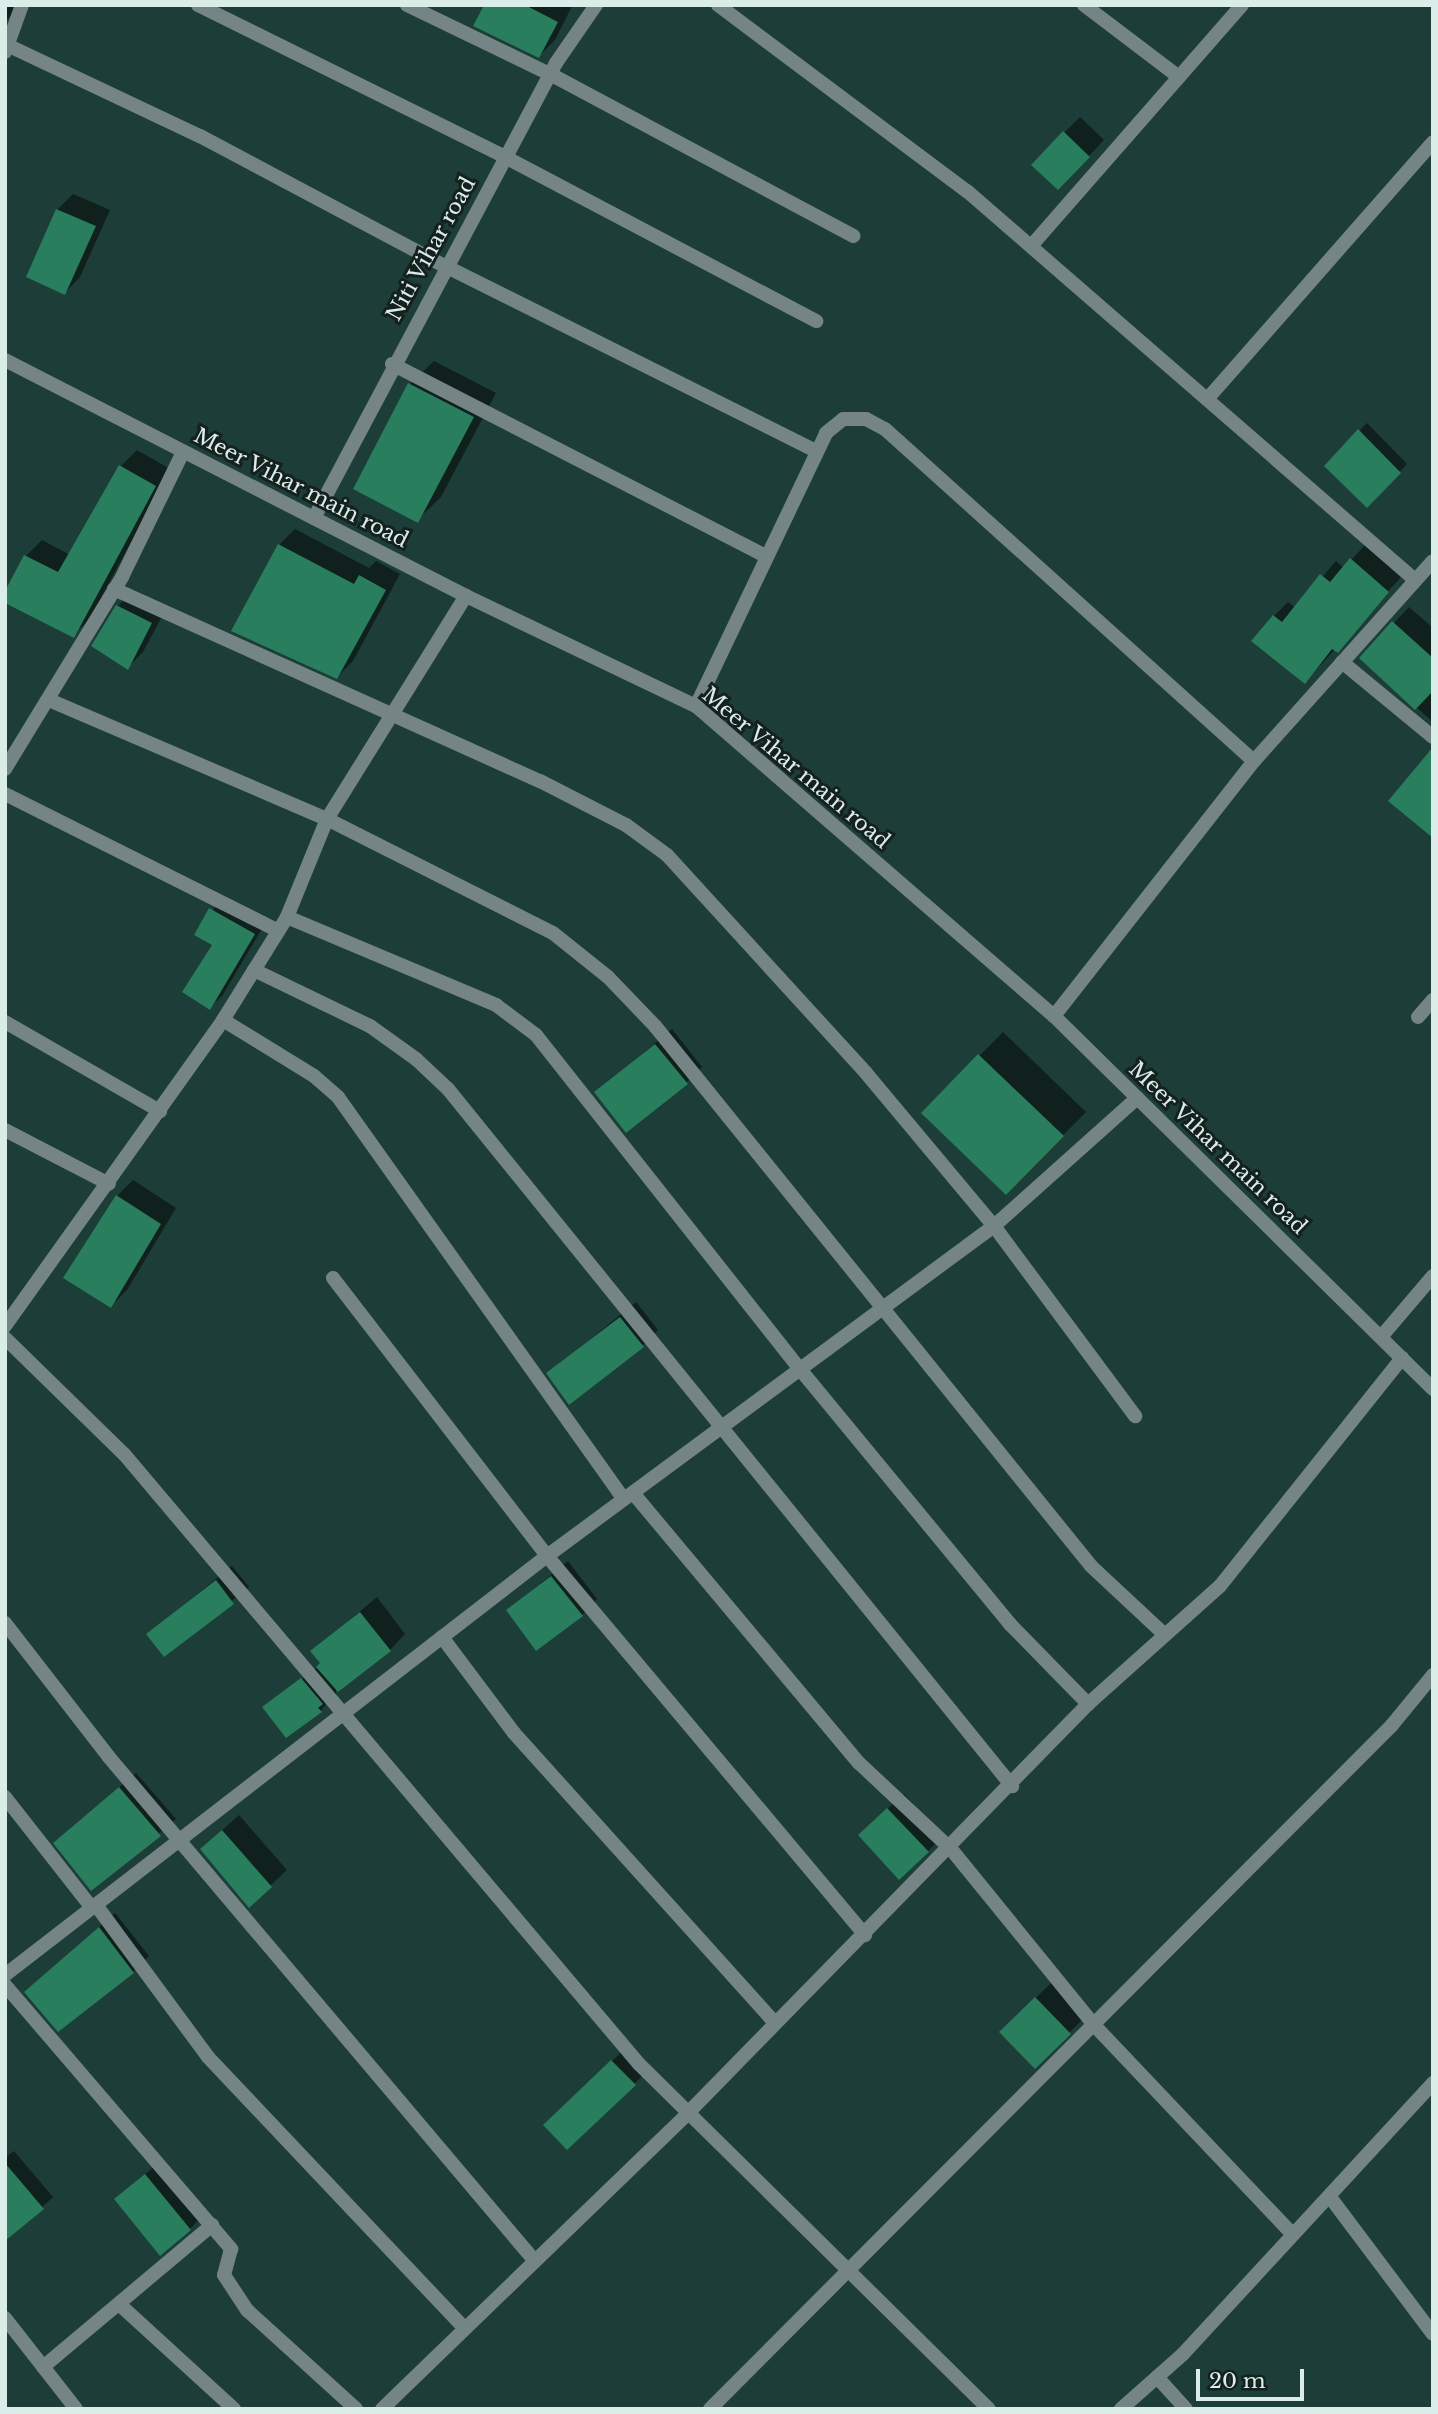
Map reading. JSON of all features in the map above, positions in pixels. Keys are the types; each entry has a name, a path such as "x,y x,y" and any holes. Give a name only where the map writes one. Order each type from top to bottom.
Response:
{"street":[{"path":"22,5 6,47 200,136 445,266 816,451"},
{"path":"198,5 505,157 816,321"},
{"path":"407,5 550,74 853,236"},
{"name":"Niti Vihar road","path":"314,518 392,364 550,74 596,5"},
{"path":"718,5 1032,245 1209,397 1415,580"},
{"path":"1084,5 1180,77"},
{"path":"1032,245 1242,5"},
{"path":"1209,397 1433,142"},
{"name":"Meer Vihar main road","path":"5,360 466,596 696,706 1054,1016 1433,1389"},
{"path":"392,364 765,555"},
{"path":"696,706 765,555 826,433 843,419 866,419 885,429 1254,761"},
{"path":"5,769 114,589 183,452"},
{"path":"1054,1016 1254,761 1433,561"},
{"path":"114,589 540,781 626,825 667,855 866,1073 994,1226 1135,1416"},
{"path":"5,1326 109,1184 223,1020 287,917 327,819 466,596"},
{"path":"1342,662 1433,737"},
{"path":"49,699 327,819 553,933 608,977 655,1026 1091,1566 1165,1635"},
{"path":"5,794 278,931"},
{"path":"287,917 496,1005 536,1035 799,1368 1010,1624 1088,1704"},
{"path":"254,970 370,1026 416,1059 448,1089 723,1425 1012,1786"},
{"path":"1418,1017 1433,1000"},
{"path":"223,1020 314,1076 338,1097 628,1496 859,1763 951,1849 1094,2025 1293,2235"},
{"path":"5,1022 160,1111"},
{"path":"5,1975 547,1556 994,1226 1137,1098"},
{"path":"5,1130 109,1184"},
{"path":"1381,1337 1433,1276"},
{"path":"333,1278 547,1556 865,1935"},
{"path":"5,1338 124,1454 639,2064 989,2409"},
{"path":"382,2409 533,2259 688,2113 951,1849 1088,1704 1220,1586 1402,1358"},
{"path":"5,1623 180,1840 533,2259"},
{"path":"442,1637 514,1733 775,2023"},
{"path":"710,2409 1392,1725 1433,1675"},
{"path":"5,1797 94,1906 208,2057 464,2328"},
{"path":"5,1985 231,2249 224,2275 232,2292 356,2409"},
{"path":"1121,2409 1157,2377 1330,2197 1433,2083"},
{"path":"1330,2197 1433,2334"},
{"path":"43,2367 212,2225"},
{"path":"120,2304 233,2409"},
{"path":"5,2318 76,2409"},
{"path":"1157,2377 1186,2409"}],"building":[{"path":"484,5 525,5 558,22 539,58 473,26"},
{"path":"1063,131 1090,157 1058,190 1031,165"},
{"path":"56,209 96,226 65,295 26,277"},
{"path":"408,383 474,417 418,523 353,489"},
{"path":"1358,429 1401,473 1367,508 1324,466"},
{"path":"119,465 156,486 74,638 5,603 5,591 24,555 58,572"},
{"path":"278,544 354,584 359,575 386,590 337,679 231,631"},
{"path":"1350,558 1389,592 1338,653 1332,649 1305,684 1251,641 1273,615 1282,622 1320,574 1330,582"},
{"path":"116,605 152,623 128,670 91,646"},
{"path":"1392,621 1433,658 1433,691 1415,710 1359,658"},
{"path":"1433,747 1433,838 1388,801"},
{"path":"209,908 255,934 210,1010 182,992 212,945 194,935"},
{"path":"655,1044 688,1084 626,1133 594,1092"},
{"path":"978,1054 1064,1136 1006,1195 921,1113"},
{"path":"116,1195 161,1224 111,1308 63,1278"},
{"path":"620,1317 644,1347 569,1405 546,1373"},
{"path":"551,1576 583,1616 536,1651 506,1610"},
{"path":"216,1580 234,1604 164,1657 146,1634"},
{"path":"360,1612 391,1651 338,1692 316,1667 320,1663 310,1651"},
{"path":"301,1678 323,1704 318,1708 322,1712 286,1738 262,1707"},
{"path":"119,1787 161,1836 91,1891 53,1843"},
{"path":"887,1808 929,1852 899,1880 858,1835"},
{"path":"222,1830 272,1887 249,1908 200,1849"},
{"path":"99,1927 134,1973 58,2032 24,1992"},
{"path":"1035,1997 1071,2034 1035,2069 999,2032"},
{"path":"611,2060 636,2085 567,2150 543,2125"},
{"path":"5,2163 44,2209 5,2241"},
{"path":"145,2174 191,2230 160,2256 114,2199"}]}
